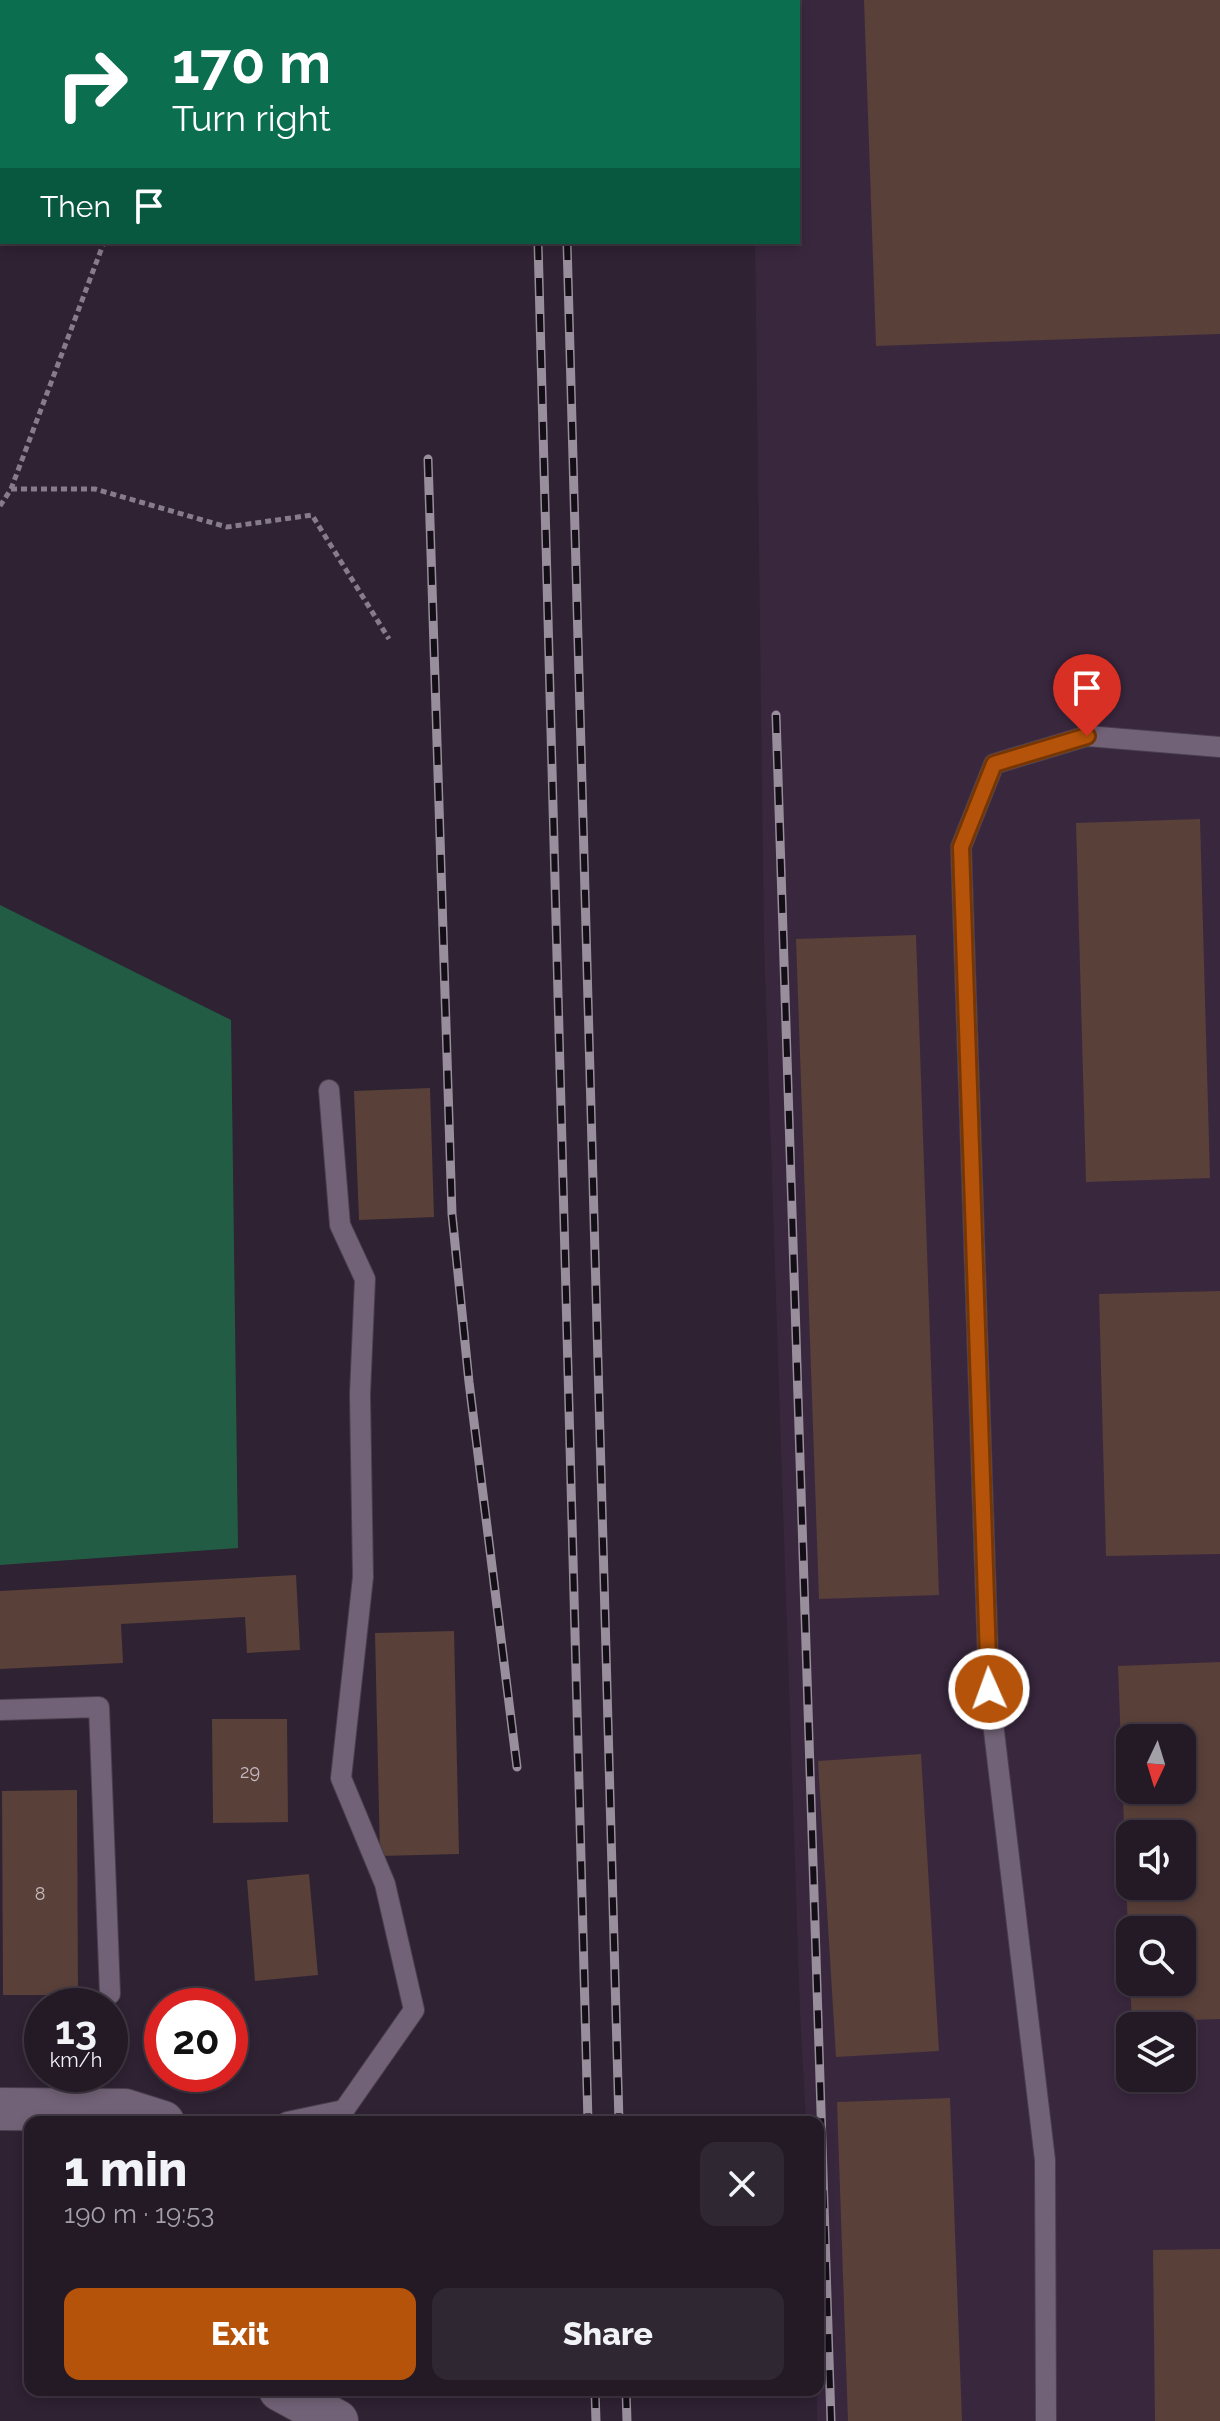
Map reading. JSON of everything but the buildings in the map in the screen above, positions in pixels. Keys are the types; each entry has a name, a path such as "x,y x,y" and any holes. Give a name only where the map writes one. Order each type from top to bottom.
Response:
{"street":[{"path":"0,2109 125,2110 144,2116"},
{"path":"291,2396 337,2421"}],"lane":[{"path":"1046,2421 1045,2160 989,1689 961,847 994,764 1087,736 1220,747"},
{"path":"316,2116 344,2110 414,2010 385,1884 341,1778 363,1577 360,1394 365,1279 340,1225 329,1090"},
{"path":"0,1710 99,1707 110,1988"}],"path":[{"path":"0,506 11,489 103,244"},
{"path":"11,489 95,489 227,527 312,515 389,639"}],"shaded area":[{"path":"800,0 1220,0 1220,2421 817,2421 817,2396 824,2396 824,2116 806,2116 764,942 755,244 800,244"}],"green space":[{"path":"0,905 231,1020 238,1548 0,1565"}],"railway":[{"path":"538,244 588,2116"},
{"path":"567,244 619,2116"},
{"path":"428,459 452,1214 469,1382 517,1767"},
{"path":"776,715 821,2116"},
{"path":"824,2204 831,2421"},
{"path":"595,2396 596,2421"},
{"path":"626,2396 627,2421"}],"route":[{"path":"989,1689 961,847 994,764 1087,736"}]}
